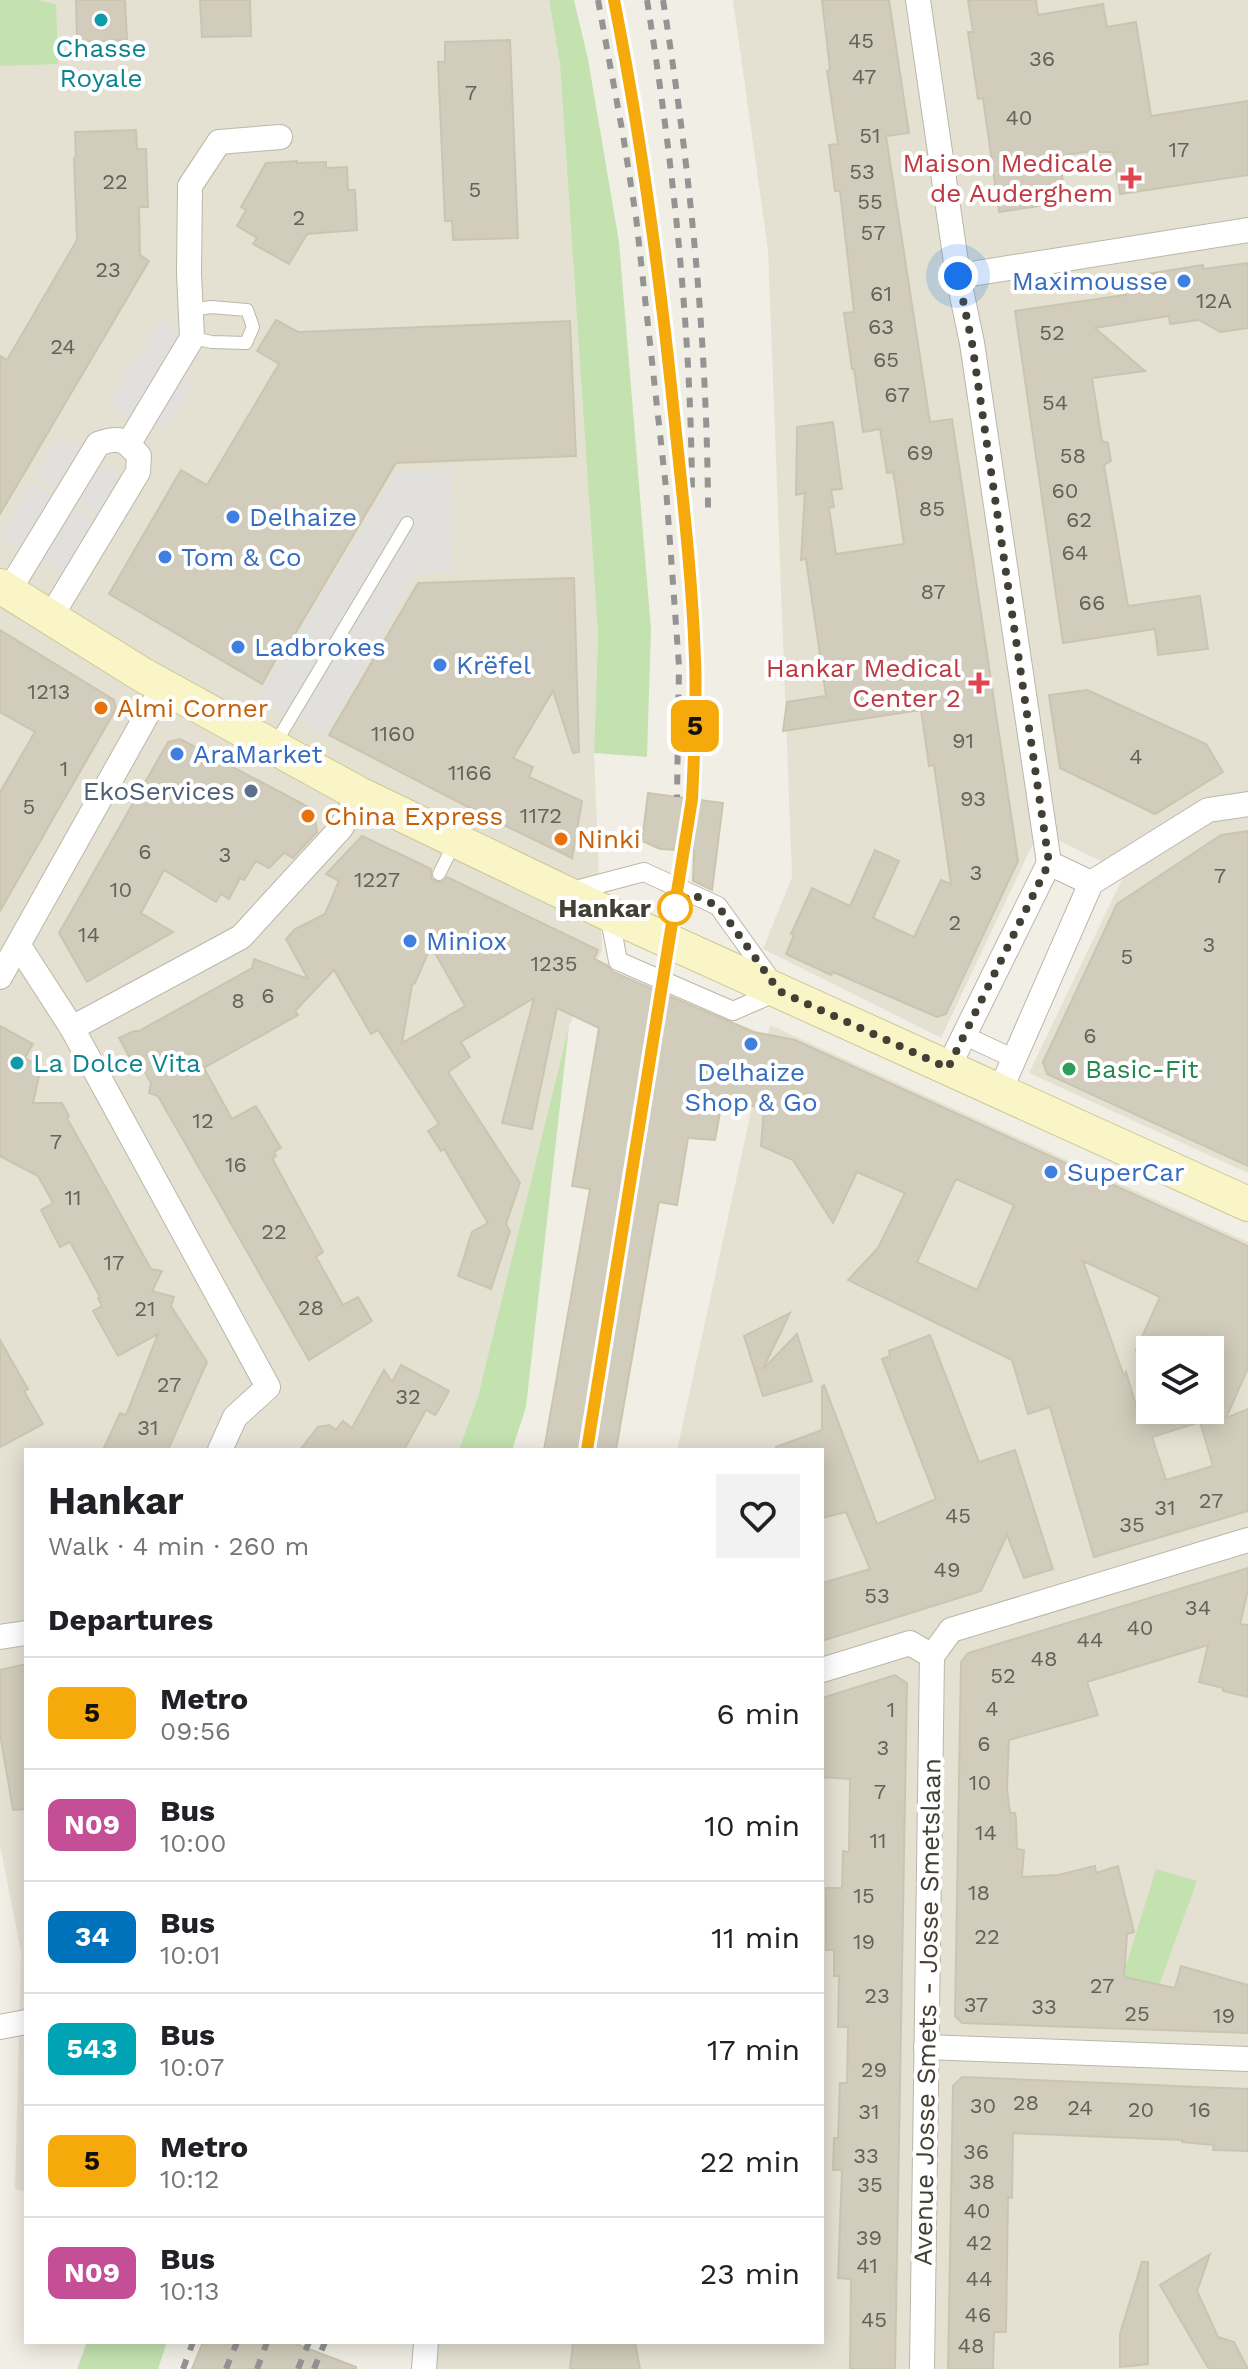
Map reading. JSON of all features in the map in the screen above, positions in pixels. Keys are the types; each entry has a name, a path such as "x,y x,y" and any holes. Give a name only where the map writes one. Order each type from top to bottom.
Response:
{"main road":[{"path":"4,589 163,686 359,794 609,914 1248,1204"}],"street":[{"path":"918,0 1049,863 948,1068"},
{"path":"129,443 192,338 190,186 219,142 280,137"},
{"path":"958,276 1248,230"},
{"path":"4,589 98,444 114,438 129,443 139,456 138,472 50,618"},
{"path":"0,977 163,686"},
{"path":"72,1028 241,937 341,828 359,794"},
{"path":"1000,1091 1091,883 1208,810 1248,804"},
{"path":"1049,863 1091,883"},
{"path":"565,893 644,872 718,906 779,991"},
{"path":"19,946 72,1028 268,1387 235,1417 221,1448"},
{"path":"976,1041 1006,1055"},
{"path":"824,1669 910,1643 932,1656 951,1630 1248,1540"},
{"path":"0,1637 24,1633"},
{"name":"Avenue Josse Smets - Josse Smetslaan","path":"922,2369 932,1656"},
{"path":"0,2027 24,2022"},
{"path":"926,2047 1248,2059"},
{"path":"424,2369 426,2344"}],"lane":[{"path":"191,310 211,307 247,310 253,327 266,335"},
{"path":"192,338 246,343 253,327"},
{"path":"273,747 407,523"},
{"path":"439,874 455,841"}],"shaded area":[{"path":"0,0 549,0 560,65 598,635 594,753 602,950 569,1026 478,1396 460,1448 24,1448 24,2191 15,2189 21,1952 0,1845"},
{"path":"733,0 1248,0 1248,1173 1029,1073 1125,873 1039,831 941,1038 763,949 792,877 768,250"},
{"path":"160,320 179,331 194,358 185,376 194,382 166,429 157,423 131,418 108,404"},
{"path":"58,438 79,450 56,488 35,476"},
{"path":"98,462 120,475 98,512 76,500"},
{"path":"451,469 454,527 451,569 414,576 327,735 258,698 397,473"},
{"path":"31,483 52,495 20,549 0,536"},
{"path":"72,507 94,519 62,574 41,561"},
{"path":"770,1025 1248,1242 1248,2369 435,2369 438,2344 824,2344 824,1448 677,1448"}],"green space":[{"path":"0,0 38,0 56,4 58,64 0,66"},
{"path":"549,0 574,0 588,59 619,242 651,629 647,757 594,753 598,635 560,65"},
{"path":"569,1026 526,1407 513,1448 460,1448 478,1396"},
{"path":"1156,1869 1197,1881 1159,1985 1123,1995 1124,1972"},
{"path":"86,2344 166,2344 158,2369 77,2369"}],"building":[{"name":"Chasse Royale","path":"76,0 125,0 127,40 77,42"},
{"name":"Chasse Royale","path":"200,0 250,0 251,36 202,37"},
{"path":"822,0 889,0 909,133 886,136 930,422 952,419 1018,861 946,1014 937,1017 786,954 794,935 791,934 812,888 850,906 875,850 899,861 873,918 914,937 941,880 951,884 934,765 929,766 921,710 783,731 787,702 826,696 806,559 801,560 805,493 796,495 797,427 833,422 842,489 831,490 834,507 829,508 836,554 904,544 893,472 887,473 880,429 863,432 852,369 844,313 854,312 840,191 835,191 829,145 838,144 827,71 830,70"},
{"path":"968,0 1036,0 1038,15 1103,4 1107,27 1136,22 1151,116 1248,101 1248,175 1120,194 1113,152 1085,152 1059,156 1066,202 999,212 983,98 978,99 968,32 973,32"},
{"path":"510,40 518,238 453,240 452,221 445,221 438,62 445,62 445,42"},
{"path":"136,130 137,149 146,149 148,207 139,207 140,255 149,261 0,514 0,356 7,360 77,240 75,132"},
{"path":"326,162 326,168 347,167 348,190 355,190 357,230 307,234 289,264 253,244 257,238 237,226 246,210 241,207 266,163"},
{"path":"1248,263 1248,328 1220,332 1199,320 1170,324 1169,316 1095,328 1145,371 1092,378 1102,441 1108,443 1111,461 1104,465 1128,606 1200,596 1208,649 1158,655 1155,629 1063,643 1015,311 1125,295 1122,278 1203,265 1203,269"},
{"path":"276,320 298,332 570,321 576,456 396,463 283,654 280,652 262,684 109,594 181,470 207,485 279,364 257,351"},
{"path":"574,578 579,752 573,753 553,691 513,758 533,767 529,777 582,801 572,858 329,735 418,583"},
{"path":"0,630 114,700 116,709 0,911 0,792 35,732 0,712"},
{"path":"1087,690 1206,744 1223,772 1155,814 1060,768 1049,695"},
{"path":"180,739 314,810 317,832 293,858 284,853 269,868 256,861 244,880 240,878 229,899 221,894 216,902 164,870 141,913 173,932 87,982 59,933 168,742"},
{"path":"648,793 723,803 712,890 693,881 694,851 660,849 642,841"},
{"path":"1248,831 1248,1166 1047,1074 1043,1062 1117,904 1221,835"},
{"path":"362,836 431,869 431,878 436,882 443,882 447,877 598,950 594,959 613,972 754,1032 795,1040 1248,1246 1248,1368 1226,1418 1248,1409 1248,1511 1094,1557 1050,1407 1028,1414 1012,1360 848,1280 878,1248 905,1193 857,1172 833,1223 793,1160 761,1146 764,1108 722,1101 715,1140 688,1138 677,1205 659,1202 616,1448 544,1448 590,1189 572,1186 599,1028 557,1008 532,1129 502,1123 534,998 461,1042 470,1057 448,1072 520,1183 506,1224 510,1231 491,1289 458,1276 472,1232 488,1223 444,1149 441,1151 428,1131 439,1124 378,1030 371,1034 334,970 295,1011 298,1015 204,1068 232,1119 256,1106 281,1148 274,1152 276,1156 272,1158 323,1252 316,1257 343,1305 358,1297 372,1321 309,1360 158,1096 149,1093 151,1083 140,1063 131,1060 119,1038 139,1031 252,968 254,959 308,979 286,939 295,929 325,914 339,881 326,874","holes":["431,946 465,1006 402,1043 412,985","956,1179 1014,1205 977,1290 917,1262"]},
{"path":"0,1026 33,1044 25,1058 41,1067 33,1103 62,1103 69,1116 67,1118 151,1269 162,1271 152,1291 174,1297 171,1306 207,1362 169,1448 104,1448 120,1413 126,1415 158,1334 118,1356 93,1311 102,1306 100,1297 70,1242 60,1247 41,1210 53,1203 38,1176 0,1156"},
{"path":"790,1313 763,1369 797,1334 812,1381 763,1396 744,1336"},
{"path":"930,1335 979,1462 1015,1450 1053,1569 1024,1578 1007,1535 981,1591 824,1640 824,1582 870,1569 846,1512 824,1518 824,1448 776,1447 822,1430 824,1385 877,1524 936,1499 882,1359 890,1356 889,1351"},
{"path":"0,1340 28,1389 24,1391 43,1424 0,1447"},
{"path":"401,1365 449,1391 435,1415 426,1410 405,1448 302,1448 318,1427 329,1425 336,1430 343,1421 352,1428 384,1370 392,1382"},
{"path":"1248,1568 1248,1590 1240,1624 1248,1625 1248,1697 1199,1682 1208,1645 1087,1682 1098,1715 1009,1740 1007,1788 1010,1813 1015,1813 1016,1818 1017,1849 1024,1850 1022,1877 1058,1875 1095,1866 1096,1873 1118,1866 1134,1932 1127,1934 1124,1977 1175,1988 1181,1966 1248,1985 1248,2033 962,2023 955,2016 961,1662 968,1653"},
{"path":"24,1664 24,1809 13,1810 0,1734 0,1670"},
{"path":"895,1675 907,1683 895,2369 850,2369 851,2279 838,2278 842,2170 833,2170 834,2138 838,2138 840,2083 847,2083 848,2027 838,2027 839,1976 834,1976 834,1950 826,1950 826,1888 842,1888 843,1851 849,1852 850,1779 824,1777 824,1697"},
{"path":"962,2077 1248,2089 1248,2151 1213,2150 1214,2145 1182,2140 1013,2133 1012,2198 1008,2197 1006,2332 994,2332 993,2369 948,2369 953,2086"},
{"path":"1210,2254 1197,2291 1218,2337 1234,2342 1248,2369 1209,2369 1160,2285"},
{"path":"1142,2262 1148,2262 1148,2364 1120,2367 1120,2334"},
{"path":"202,2344 296,2344 356,2367 356,2369 192,2369"},
{"path":"573,2344 635,2344 640,2369 570,2369"}],"railway":[{"path":"598,0 636,217 666,488 679,666 677,797"},
{"path":"614,0 651,217 689,558 695,662 692,799"},
{"path":"647,0 679,246 688,370 692,494"},
{"path":"663,0 695,253 704,381 708,508"},
{"path":"183,2369 192,2344"},
{"path":"226,2369 236,2344"},
{"path":"257,2369 266,2344"},
{"path":"298,2369 308,2344"},
{"path":"314,2369 324,2344"}],"metro line":[{"name":"5","path":"587,1448 692,799 695,732 695,662 689,558 665,330 639,133 614,0"}],"place":[{"name":"Chasse Royale","path":"101,20"},
{"name":"Maison Medicale de Auderghem","path":"1131,178"},
{"name":"Maximousse","path":"1184,281"},
{"name":"Delhaize","path":"233,517"},
{"name":"Tom & Co","path":"165,557"},
{"name":"Ladbrokes","path":"238,647"},
{"name":"Krëfel","path":"440,665"},
{"name":"Hankar Medical Center 2","path":"979,683"},
{"name":"Almi Corner","path":"101,708"},
{"name":"AraMarket","path":"177,754"},
{"name":"EkoServices","path":"251,791"},
{"name":"China Express","path":"308,816"},
{"name":"Ninki","path":"561,839"},
{"name":"Hankar","path":"675,908"},
{"name":"Miniox","path":"410,941"},
{"name":"Delhaize Shop & Go","path":"751,1044"},
{"name":"La Dolce Vita","path":"17,1063"},
{"name":"Basic-Fit","path":"1069,1069"},
{"name":"SuperCar","path":"1051,1172"}],"route":[{"path":"675,908 691,894 718,906 779,991 948,1068 1049,863 972,343 958,276"}]}
